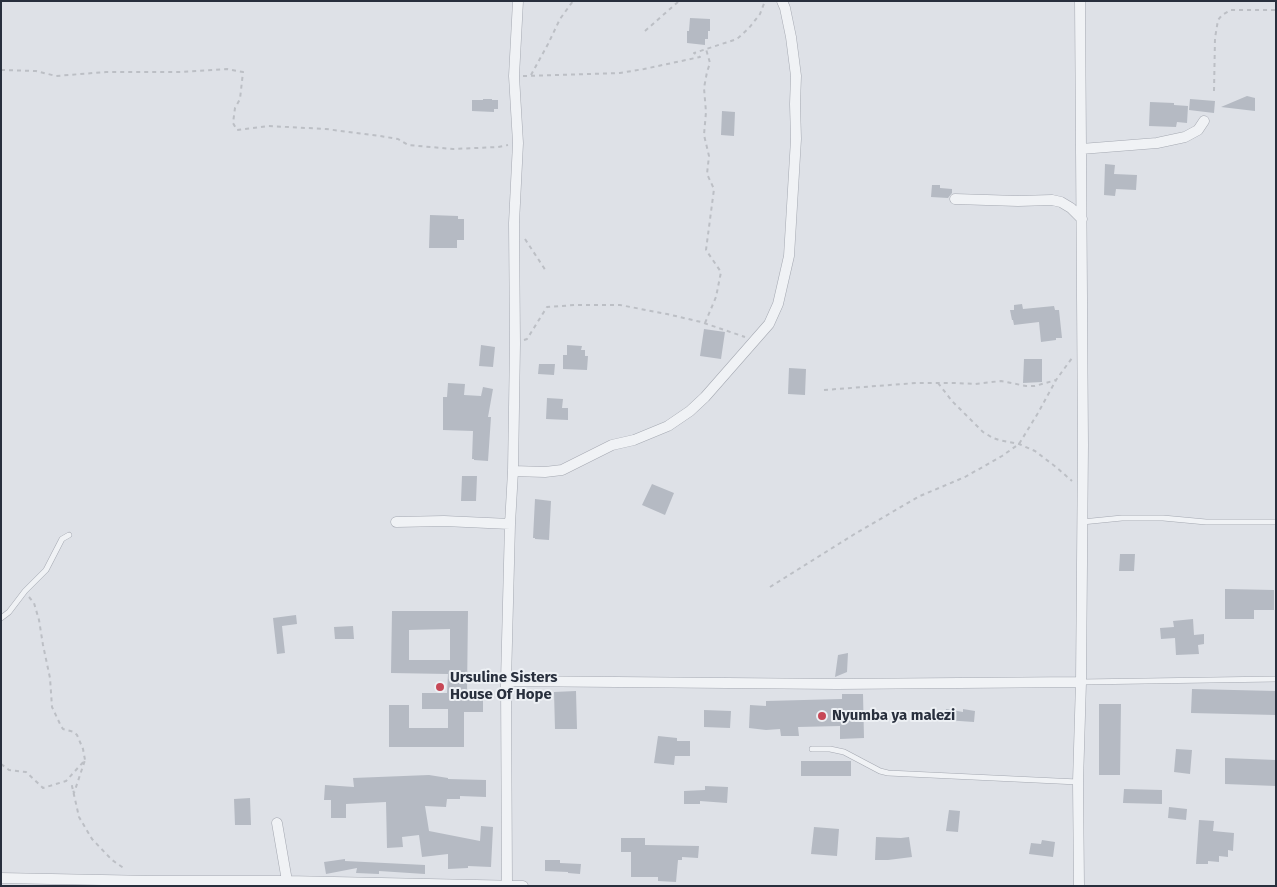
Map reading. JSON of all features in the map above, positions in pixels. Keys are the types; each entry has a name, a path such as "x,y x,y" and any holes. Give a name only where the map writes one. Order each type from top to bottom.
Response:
{"street":[{"path":"507,886 506,681 513,470 514,223 518,143 514,76 518,1"},
{"path":"513,470 545,472 562,470 612,445 634,440 668,426 705,396 768,324 778,304 789,256 796,140 796,76 791,37 782,1"},
{"path":"1079,886 1078,782 1082,522 1080,1"},
{"path":"1081,149 1157,143 1185,137 1198,130 1204,121"},
{"path":"955,199 1052,200 1061,202 1082,219"},
{"path":"396,522 444,521 510,524"},
{"path":"506,681 837,684 1081,682"},
{"path":"277,823 287,881"},
{"path":"1,878 523,886"}],"lane":[{"path":"1082,522 1122,518 1163,518 1206,522 1276,522"},
{"path":"1,618 9,612 25,591 46,570 62,539 70,534"},
{"path":"1081,682 1276,679"},
{"path":"812,749 830,749 844,752 888,774 1078,782"}],"path":[{"path":"530,76 560,19 573,1"},
{"path":"645,31 679,1"},
{"path":"514,76 620,72 700,57 694,53 737,39 760,14 765,1"},
{"path":"1214,91 1215,38 1218,20 1222,15 1232,10 1276,10"},
{"path":"705,323 716,297 721,272 706,250 714,189 707,174 709,156 704,135 706,112 704,88 706,72 710,63 706,48"},
{"path":"1,70 36,71 56,76 106,72 181,72 228,69 243,72 240,99 235,108 233,124 237,130 268,126 326,129 398,139 408,145 453,149 498,147 518,143"},
{"path":"525,239 546,271"},
{"path":"515,344 527,339 547,307 575,305 620,305 667,314 705,323 755,340"},
{"path":"770,587 920,496 987,465 1019,444 1056,380 1082,348"},
{"path":"824,390 916,383 975,384 1001,381 1031,386 1056,380"},
{"path":"938,383 952,401 983,432 993,438 1019,444 1035,451 1056,466 1072,482"},
{"path":"25,591 34,603 39,620 42,646 50,678 52,707 63,729 74,732 77,735 86,760 74,793 72,786 79,817 92,839 102,850 123,868 130,871"},
{"path":"1,764 10,771 26,772 43,788 66,781 86,760"}],"building":[{"path":"690,18 710,19 710,31 708,31 708,39 705,39 705,45 687,43"},
{"path":"1247,96 1255,98 1255,111 1221,107"},
{"path":"1190,99 1215,101 1214,113 1189,110"},
{"path":"472,100 498,100 498,109 494,109 494,112 472,111"},
{"path":"1150,102 1174,103 1174,105 1188,106 1187,123 1177,122 1176,127 1149,126"},
{"path":"722,111 735,112 734,136 721,135"},
{"path":"1105,164 1115,165 1114,174 1137,175 1136,190 1116,189 1115,196 1104,195"},
{"path":"932,185 940,185 940,188 952,189 952,193 948,198 931,197"},
{"path":"430,215 458,216 458,219 464,219 464,240 457,240 457,248 429,248"},
{"path":"1022,304 1023,309 1054,306 1055,310 1059,310 1062,338 1041,342 1039,322 1014,325 1010,310 1014,310 1014,305"},
{"path":"704,329 725,332 721,359 700,356"},
{"path":"481,345 495,347 493,367 479,366"},
{"path":"567,345 582,346 581,350 585,350 585,356 588,356 587,370 563,369 563,355 567,355"},
{"path":"1024,359 1042,359 1042,382 1023,383"},
{"path":"539,364 555,364 554,375 538,374"},
{"path":"789,368 806,369 805,395 788,394"},
{"path":"448,383 465,384 464,395 481,396 483,387 493,389 488,417 491,417 488,461 472,459 473,431 443,430 443,397 447,397"},
{"path":"547,398 563,399 562,408 568,408 568,420 546,419"},
{"path":"462,476 477,476 476,501 461,501"},
{"path":"652,484 674,493 665,515 642,505"},
{"path":"535,499 551,501 549,540 533,538"},
{"path":"1120,554 1135,554 1134,571 1119,571"},
{"path":"1225,589 1274,590 1274,610 1254,610 1254,619 1225,619"},
{"path":"392,611 468,611 467,693 483,693 483,712 464,712 464,747 389,747 389,705 409,705 409,728 448,728 448,709 422,709 422,693 447,693 448,674 391,673","holes":["450,629 450,660 409,660 409,630"]},
{"path":"296,615 297,624 282,626 285,653 277,654 273,618"},
{"path":"1193,619 1194,635 1204,634 1204,644 1198,645 1199,654 1176,655 1175,638 1161,639 1160,628 1174,627 1173,621"},
{"path":"353,626 354,639 335,639 334,627"},
{"path":"848,653 847,672 835,677 838,655"},
{"path":"1192,689 1276,691 1276,715 1191,713"},
{"path":"576,691 577,729 555,729 554,692"},
{"name":"Nyumba ya malezi","path":"842,694 863,694 864,738 840,739 840,726 798,727 799,736 781,736 780,729 749,728 750,705 766,706 766,701 842,699"},
{"path":"1099,704 1121,704 1120,775 1099,775"},
{"path":"946,709 963,712 963,709 975,711 974,722 945,720"},
{"path":"704,710 731,711 730,728 704,727"},
{"path":"658,736 677,738 677,741 690,741 690,756 675,756 674,765 654,763"},
{"path":"1176,749 1192,750 1190,774 1174,772"},
{"path":"1225,758 1276,760 1276,786 1225,784"},
{"path":"801,761 851,761 851,776 801,776"},
{"path":"429,775 448,779 486,780 486,797 460,796 460,799 447,799 446,807 425,806 429,831 480,841 481,826 493,827 491,867 468,866 468,868 448,869 448,854 422,857 419,835 402,837 403,847 387,848 386,802 346,804 346,818 331,818 331,800 324,800 325,785 354,787 353,778"},
{"path":"705,786 728,787 727,803 700,801 700,804 684,804 684,791 705,790"},
{"path":"1124,789 1162,790 1162,804 1123,803"},
{"path":"250,798 251,825 235,825 234,799"},
{"path":"1169,807 1187,809 1186,820 1168,818"},
{"path":"949,810 960,811 958,832 946,831"},
{"path":"1199,820 1214,821 1213,831 1234,833 1233,851 1228,850 1228,857 1219,856 1219,862 1208,861 1208,864 1196,864"},
{"path":"814,827 839,829 837,856 811,854"},
{"path":"876,837 909,837 912,857 875,860"},
{"path":"621,838 645,838 645,845 699,846 698,858 682,857 682,860 678,860 676,882 658,881 658,877 631,877 631,852 621,852"},
{"path":"1042,840 1055,842 1053,857 1029,854 1031,843 1041,844"},
{"path":"345,859 345,861 425,865 425,874 379,871 379,874 356,873 357,868 326,874 324,862"},
{"path":"545,860 560,860 560,863 581,864 580,874 545,871"}],"place":[{"name":"Ursuline Sisters House Of Hope","path":"440,687"},
{"name":"Nyumba ya malezi","path":"822,716"}]}
